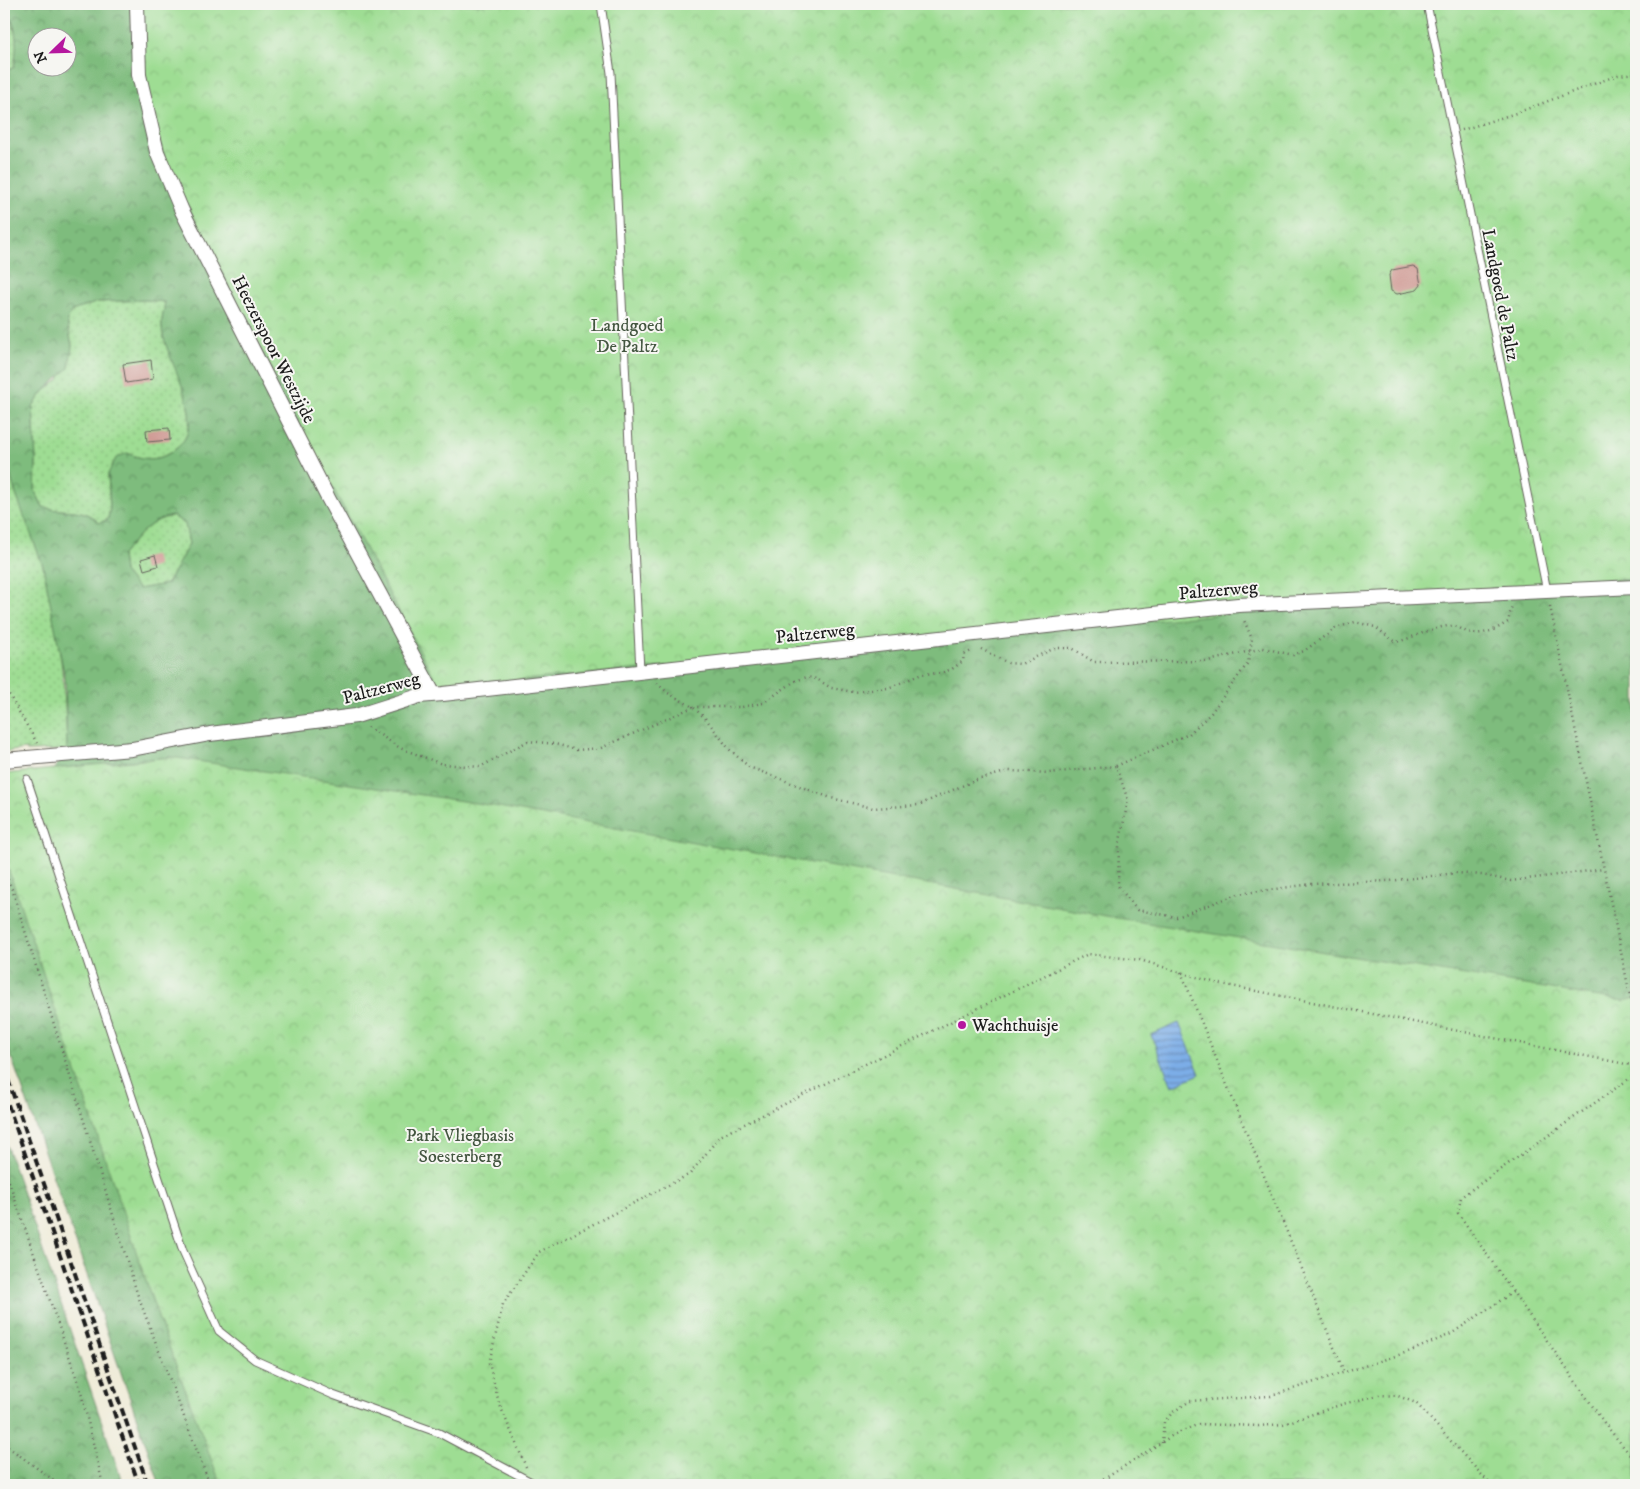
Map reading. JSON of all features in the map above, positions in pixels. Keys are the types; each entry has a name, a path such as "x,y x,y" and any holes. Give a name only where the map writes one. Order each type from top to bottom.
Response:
{"street":[{"name":"Heezerspoor Westzijde","path":"137,4 139,75 157,152 182,211 328,498 433,694"},
{"name":"Paltzerweg","path":"4,760 132,749 210,734 356,716 419,696 433,694 1238,606 1636,587"}],"lane":[{"path":"601,4 611,73 642,671"},
{"name":"Landgoed de Paltz","path":"1427,4 1547,592"},
{"path":"27,779 183,1251 219,1331 255,1360 333,1395 439,1433 534,1483"}],"path":[{"path":"1453,132 1516,113 1618,75 1636,73"},
{"path":"1547,592 1636,1025"},
{"path":"356,716 400,748 442,764 480,767 528,741 555,744 577,750 601,748 694,707 742,707 763,703 795,681 807,677 818,679 831,688 854,692 888,688 922,674 941,673 952,669 963,661 964,655 978,648 1008,662 1021,664 1055,648 1072,648 1094,662 1118,663 1208,661 1263,648 1294,655 1304,651 1336,628 1355,622 1375,627 1396,642 1414,638 1433,629 1454,626 1466,632 1480,634 1494,630 1508,622 1513,600 1520,593"},
{"path":"642,671 668,693 694,707 706,719 729,749 749,767 832,798 873,808 919,805 973,781 1008,771 1049,773 1116,766 1189,734 1211,713 1248,663 1252,639 1238,606"},
{"path":"4,686 36,739 38,757"},
{"path":"1116,766 1128,800 1119,846 1118,886 1137,910 1177,916 1238,894 1312,884 1389,881 1456,873 1482,875 1512,881 1604,870"},
{"path":"4,870 13,892 138,1296 210,1485"},
{"path":"534,1483 499,1402 489,1363 503,1304 539,1252 690,1174 720,1136 1088,954 1140,960 1216,983 1636,1066"},
{"path":"1181,972 1344,1372"},
{"path":"1636,1074 1461,1198 1458,1213 1605,1424 1636,1462"},
{"path":"4,1167 80,1388 103,1485"},
{"path":"1162,1443 1164,1422 1173,1412 1190,1401 1270,1396 1411,1352 1452,1334 1513,1292"},
{"path":"1095,1485 1162,1443 1199,1424 1259,1426 1283,1424 1343,1404 1379,1395 1398,1396 1416,1403 1491,1485"},
{"path":"4,1444 60,1485"}],"green space":[{"path":"4,4 222,4 1536,586 1550,583 1636,4 1636,1485 550,1485 171,757 54,769 67,750 65,679 43,566 15,492 4,451 4,73 14,67 16,50 12,18","holes":["146,300 165,302 162,318 165,343 189,410 189,425 184,439 173,451 161,457 150,459 127,453 116,458 108,474 110,508 108,519 99,523 93,517 80,512 43,507 35,491 36,461 33,406 44,391 69,368 72,346 67,321 72,311 98,302","173,516 185,524 189,544 167,584 138,589 124,572 122,555 144,530 157,521"]},
{"name":"Landgoed De Paltz","path":"141,4 1636,4 1636,579 1550,583 440,688 310,445 168,167 157,134 144,70"},
{"path":"4,5 9,9 18,43 14,67 4,73"},
{"path":"146,300 165,302 162,328 185,392 189,409 189,425 185,439 173,451 161,457 150,459 127,453 108,474 110,508 108,519 99,523 93,517 80,512 43,507 35,491 36,461 33,406 44,391 59,380 72,346 67,321 71,311 98,302"},
{"path":"4,451 39,552 54,611 63,681 67,750 27,751 26,749 4,752"},
{"path":"173,516 185,523 189,544 167,584 138,589 124,572 122,555 144,530 157,521"},
{"name":"Park Vliegbasis Soesterberg","path":"171,757 482,804 1117,918 1624,1001 1636,998 1636,1485 221,1485 158,1317 4,856 4,774"},
{"path":"4,792 507,1485 160,1485 4,1036"},
{"path":"4,1138 119,1472 123,1485 4,1485"}],"water":[{"path":"1179,1023 1200,1074 1172,1086 1151,1035"}],"building":[{"path":"1413,266 1418,269 1421,285 1417,290 1397,294 1391,291 1389,275 1392,270"},
{"path":"151,360 153,379 126,383 123,364"},
{"path":"169,428 170,440 147,442 146,430"},
{"path":"155,555 158,566 144,570 141,559"}],"railway":[{"path":"4,1068 148,1485"},
{"path":"4,1093 139,1485"}],"place":[{"name":"Wachthuisje","path":"962,1025"}]}
